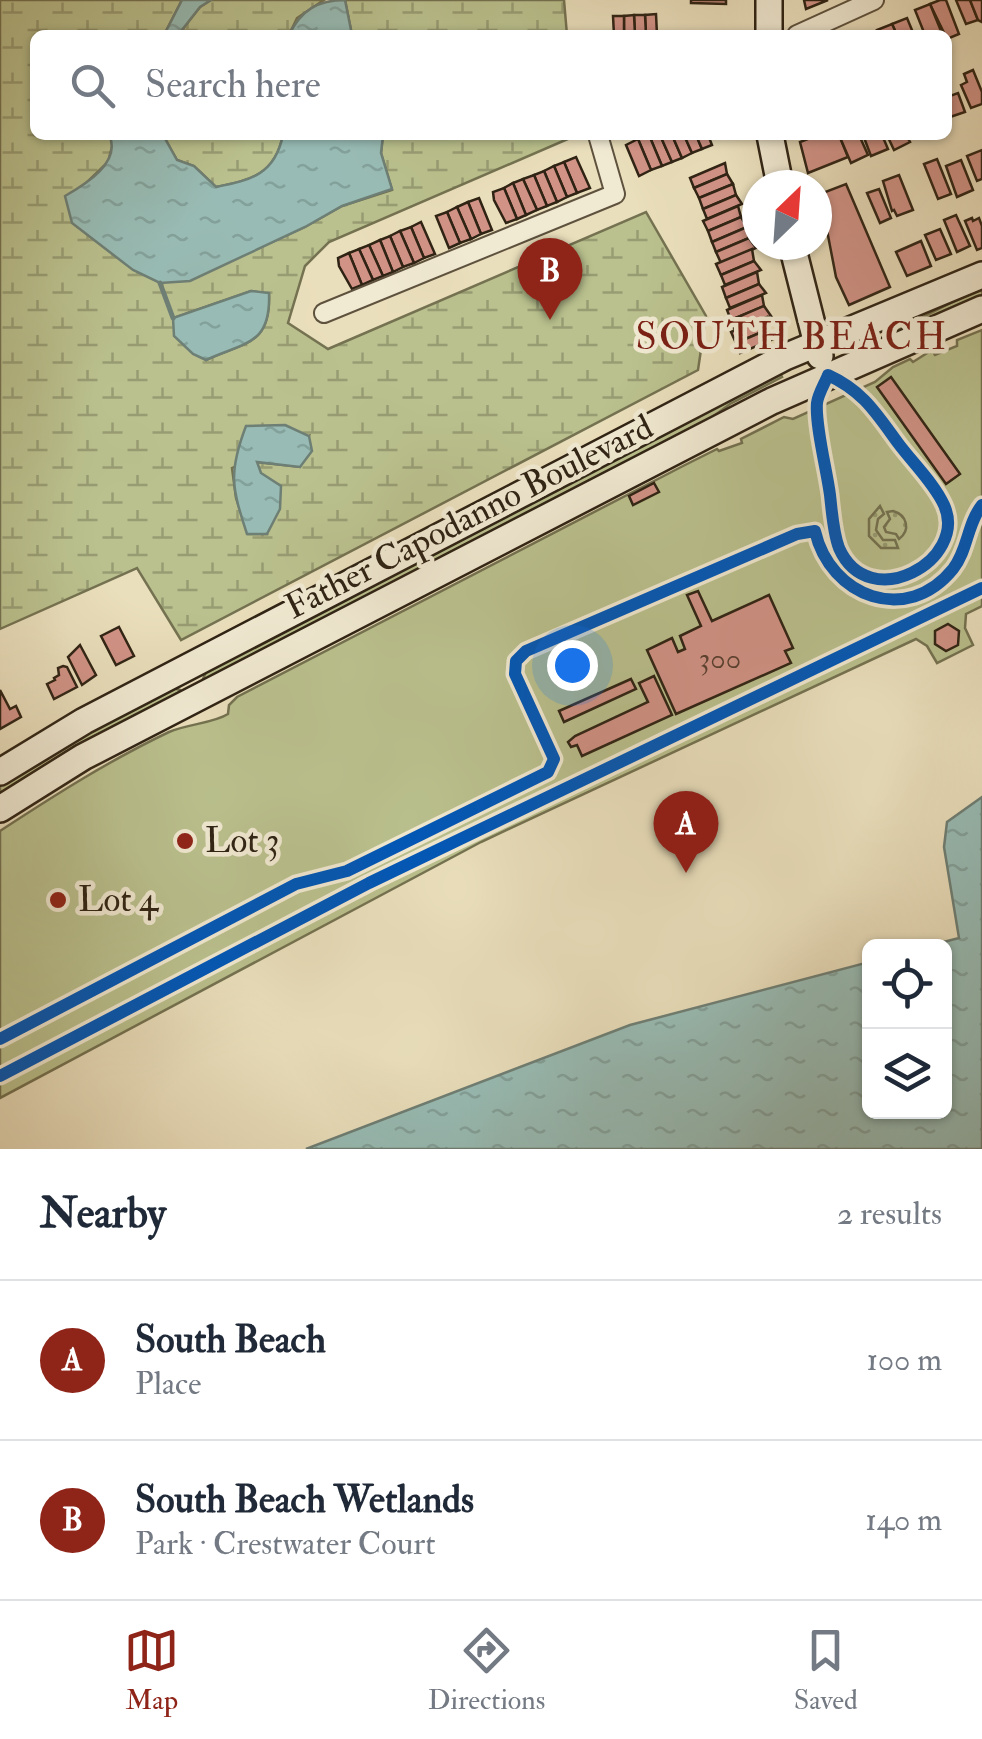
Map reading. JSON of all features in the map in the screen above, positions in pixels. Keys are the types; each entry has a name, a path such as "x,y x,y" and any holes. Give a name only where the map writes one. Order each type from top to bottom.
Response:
{"main road":[{"path":"768,30 769,0"},
{"path":"771,140 777,170"},
{"path":"795,260 815,344 828,375"},
{"name":"Father Capodanno Boulevard","path":"0,772 84,721 815,344 982,275"},
{"name":"Father Capodanno Boulevard","path":"0,810 83,756 685,445 828,375 982,309"}],"street":[{"path":"808,30 874,0"},
{"path":"324,312 614,194 599,140"}],"green space":[{"path":"0,0 182,0 167,30 30,30 30,140 112,140 108,162 84,185 255,250 342,206 392,190 381,153 382,140 565,140 329,242 305,266 288,323 328,349 646,212 706,316 698,370 181,640 137,568 0,629","holes":["251,291 269,294 260,333 244,345 206,360 173,318","309,436 300,467 256,462 267,534 248,534 236,498 232,468"]},
{"path":"211,0 324,0 297,18 291,30 182,30 200,7"},
{"path":"345,0 564,0 567,30 351,30"},
{"path":"166,140 281,140 274,159 260,173 216,187 194,166 177,160"},
{"path":"982,288 982,300 863,350 862,347"},
{"name":"SOUTH BEACH","path":"982,330 982,606 966,614 965,628 973,645 937,663 927,646 916,639 481,842 0,1098 0,831 125,754 169,732 228,714 229,705 237,697 683,466 717,449 742,443 741,439 784,417 793,419 875,382 910,359 913,362 932,350 935,355 957,346 957,340"},
{"path":"780,373 782,377 730,404 707,421 203,679 206,672"},
{"path":"880,506 884,514 878,519 876,530 883,540 895,540 898,548 881,548 869,536 869,519"},
{"path":"893,511 906,523 899,539 884,527 890,519 887,512"},
{"path":"173,688 180,690 180,694 0,798 0,786 51,752"}],"water":[{"path":"182,0 211,0 200,7 182,30 167,30"},
{"path":"345,0 351,30 292,30 311,8"},
{"path":"110,140 166,140 177,160 194,166 216,187 260,173 274,159 281,140 382,140 381,153 392,189 342,206 190,281 160,283 133,270 72,223 65,196 100,171 112,145"},
{"path":"251,291 269,293 268,310 260,332 244,345 206,360 174,336 173,318"},
{"path":"285,425 309,436 312,451 300,467 257,462 261,473 281,486 280,509 267,534 247,534 234,480 240,442 246,426"},
{"path":"982,797 982,1149 306,1149 630,1025 862,964 862,1119 952,1119 952,940 959,938 944,847 947,822"}],"building":[{"path":"726,0 726,4 691,3"},
{"path":"804,0 828,0 806,9"},
{"path":"946,0 959,34 952,37 952,30 943,30 930,4"},
{"path":"956,0 970,0 978,20 966,24"},
{"path":"970,0 982,0 982,22 978,20"},
{"path":"930,4 941,30 923,30 915,10"},
{"path":"656,14 657,30 646,30 645,15"},
{"path":"634,15 645,15 646,30 635,30"},
{"path":"634,15 635,30 624,30 624,16"},
{"path":"613,16 624,16 624,30 614,30"},
{"path":"907,18 912,30 895,30 892,24"},
{"path":"973,70 982,92 982,104 971,108 961,85 967,82 964,74"},
{"path":"958,93 965,112 952,116 952,95"},
{"path":"638,140 651,140 662,166 651,170"},
{"path":"638,140 651,170 639,176 626,145"},
{"path":"651,140 662,140 672,162 662,166"},
{"path":"662,140 674,140 682,158 672,162"},
{"path":"674,140 686,140 692,153 682,158"},
{"path":"686,140 698,140 702,149 692,153"},
{"path":"698,140 710,140 712,145 702,149"},
{"path":"841,140 848,157 807,170 800,142"},
{"path":"841,140 861,140 868,155 851,163"},
{"path":"865,140 884,140 888,149 871,156"},
{"path":"889,140 909,140 910,142 894,150"},
{"path":"982,150 982,179 977,181 967,156"},
{"path":"576,157 590,188 577,193 564,162"},
{"path":"937,159 951,194 938,199 924,164"},
{"path":"961,160 973,190 957,197 946,166"},
{"path":"564,162 577,193 567,197 554,166"},
{"path":"725,163 727,174 694,188 690,178"},
{"path":"554,166 567,197 557,202 544,171"},
{"path":"544,171 557,202 547,206 534,175"},
{"path":"727,174 733,184 699,198 694,188"},
{"path":"534,175 547,206 537,210 523,179"},
{"path":"899,175 913,210 897,216 883,181"},
{"path":"523,179 537,210 526,215 513,183"},
{"path":"513,183 526,215 517,219 504,188"},
{"path":"733,184 736,195 703,209 699,198"},
{"path":"846,184 890,287 849,305 836,277 832,256 832,189"},
{"path":"504,188 517,219 506,223 493,192"},
{"path":"879,189 891,218 880,223 867,193"},
{"path":"736,195 742,204 707,219 703,209"},
{"path":"479,198 492,230 481,234 468,202"},
{"path":"468,202 481,234 471,239 457,207"},
{"path":"738,206 741,217 708,231 703,221"},
{"path":"457,207 471,239 460,243 447,212"},
{"path":"447,212 460,243 449,248 436,216"},
{"path":"956,215 970,246 957,252 944,220"},
{"path":"979,218 982,226 982,248 977,250 965,221"},
{"path":"742,219 742,229 712,242 708,231"},
{"path":"421,222 435,254 424,258 411,227"},
{"path":"411,227 424,258 414,263 400,231"},
{"path":"742,229 742,241 716,252 712,242"},
{"path":"940,229 951,254 936,260 925,235"},
{"path":"400,231 414,263 403,267 390,236"},
{"path":"390,236 403,267 393,272 380,240"},
{"path":"380,240 393,272 383,276 369,245"},
{"path":"742,241 742,254 721,263 716,252"},
{"path":"921,241 931,266 907,276 896,252"},
{"path":"369,245 383,276 373,280 359,249"},
{"path":"359,249 373,280 362,285 349,253"},
{"path":"349,253 362,285 352,289 338,258"},
{"path":"742,253 742,260 754,261 721,275 716,264"},
{"path":"754,261 761,270 725,285 721,275"},
{"path":"757,272 759,284 726,298 722,287"},
{"path":"759,284 766,293 730,308 726,298"},
{"path":"762,295 764,306 731,320 727,310"},
{"path":"764,306 771,316 735,331 731,320"},
{"path":"767,317 769,329 736,343 731,332"},
{"path":"769,329 776,338 740,353 736,343"},
{"path":"891,377 960,474 946,484 877,387"},
{"path":"654,483 659,492 633,505 629,496"},
{"path":"698,591 712,621 769,595 793,648 785,651 791,663 676,714 647,650 672,638 678,652 685,649 680,636 701,626 687,595"},
{"path":"948,624 959,631 958,645 946,651 935,644 935,631"},
{"path":"119,627 134,656 116,665 101,636"},
{"path":"80,645 96,675 82,685 68,657"},
{"path":"63,666 77,687 54,699 47,684 55,680 58,668"},
{"path":"654,676 672,715 582,756 577,745 571,747 568,742 575,736 648,702 639,683"},
{"path":"631,679 636,689 564,722 559,711"},
{"path":"0,690 10,709 16,706 21,717 0,729"}],"waterway":[{"path":"160,283 173,318"}],"cycle path":[{"path":"828,375 868,404 944,505 948,525 942,544 930,561 912,573 892,579 872,578 853,568 839,548 817,412 828,375"},
{"path":"0,1039 296,884 347,871 548,772 554,759 515,674 516,661 526,651 797,534 815,531 823,554 836,573 853,587 872,596 914,596 934,586 953,569 982,505"},
{"path":"0,1076 369,883 982,588"}],"place":[{"name":"South Beach Wetlands","path":"550,320"},
{"name":"Lot 3","path":"185,841"},
{"name":"South Beach","path":"686,873"},
{"name":"Lot 4","path":"58,900"}],"district":[{"name":"SOUTH BEACH","path":"792,337"}]}
